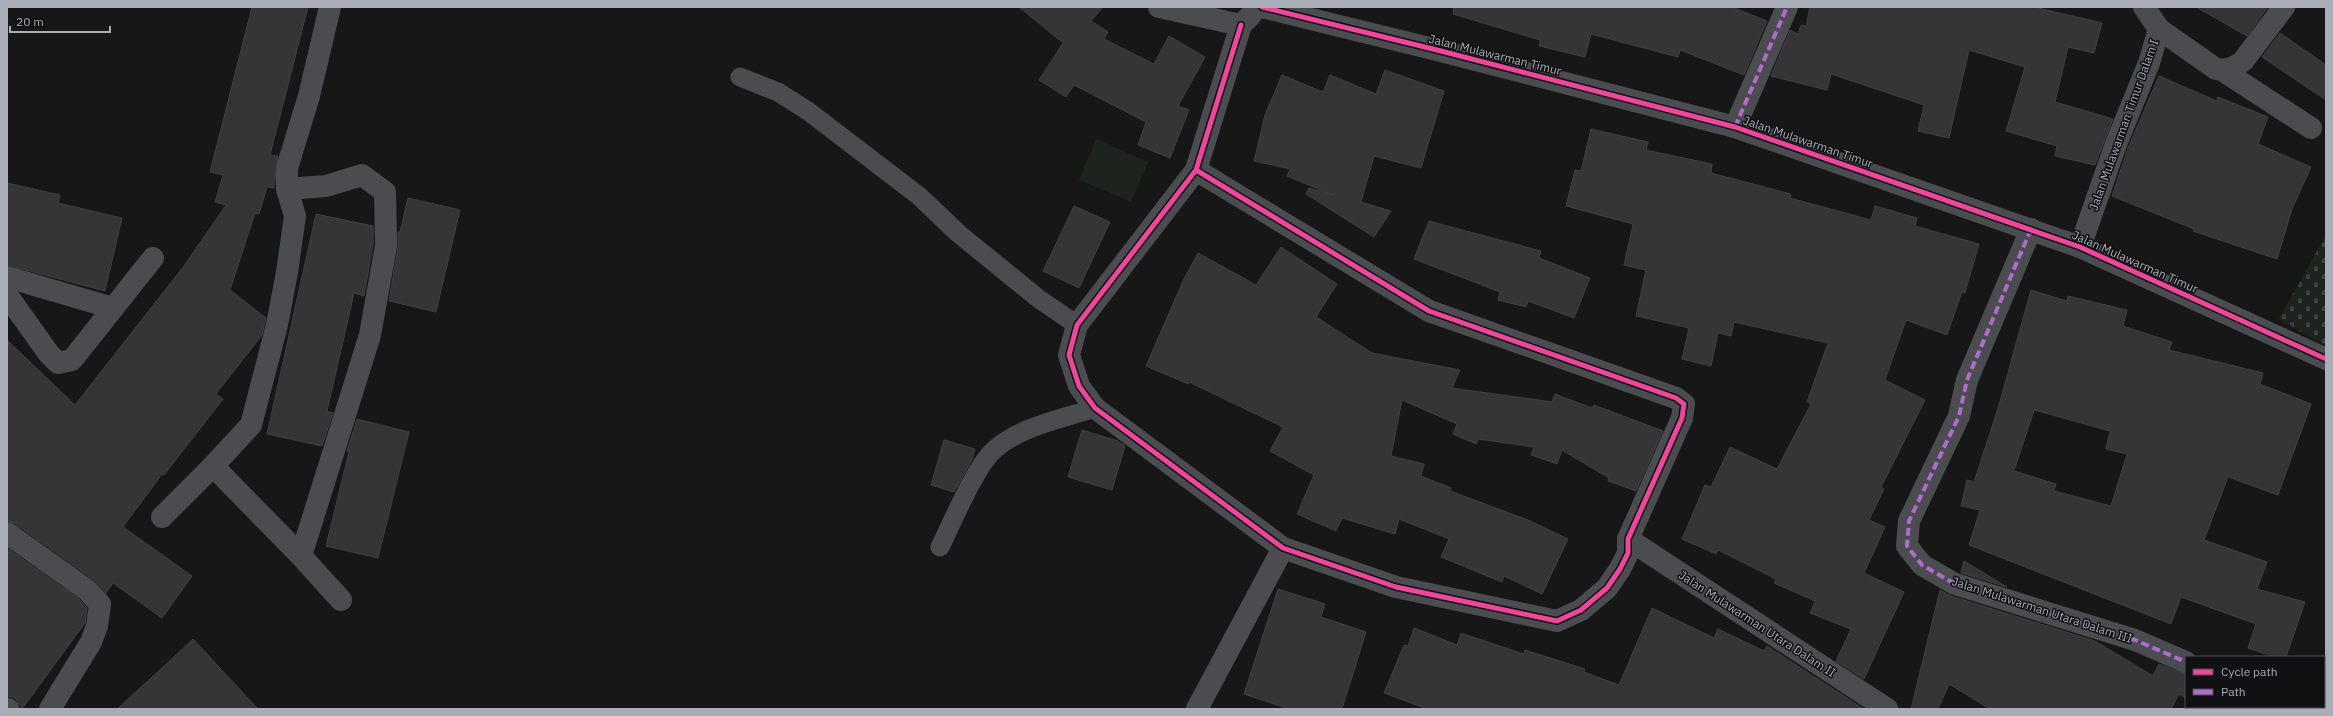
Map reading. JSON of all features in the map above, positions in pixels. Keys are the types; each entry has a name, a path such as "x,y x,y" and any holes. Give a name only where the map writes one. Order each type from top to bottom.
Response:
{"street":[{"path":"162,517 251,425 277,325 296,216 287,189 287,168 308,96 330,7"},
{"path":"1159,7 1241,25"},
{"path":"1196,170 1429,311 1676,398 1684,404 1682,418 1628,539 1628,553 1620,569 1607,588 1581,610 1557,621 1396,587 1283,548 1095,408 1079,386 1069,355 1077,325 1196,170 1241,25 1260,7"},
{"name":"Jalan Mulawarman Timur","path":"1260,7 1437,50 1735,127 2080,247 2326,359"},
{"path":"1735,127 1787,7"},
{"name":"Jalan Mulawarman Timur Dalam I","path":"2080,247 2116,144 2149,63 2159,29 2144,7"},
{"path":"2222,70 2235,67 2243,61 2284,7"},
{"path":"2159,29 2216,68 2222,70 2311,128"},
{"path":"287,189 326,186 362,174 385,192 386,246 370,335 301,556"},
{"name":"Jalan Mulawarman Utara Dalam III","path":"2031,229 1967,380 1959,416 1908,521 1907,546 1922,565 1955,584 2134,640 2185,662"},
{"path":"7,295 49,354 58,363 72,360 153,258"},
{"path":"7,277 113,308"},
{"path":"213,466 301,556 341,600"},
{"path":"7,533 87,590 100,604 98,626 91,642 50,709"},
{"name":"Jalan Mulawarman Utara Dalam II","path":"1628,539 1887,709"},
{"path":"1197,709 1283,548"}],"lane":[{"path":"740,77 778,92 808,111 919,196 959,234 1039,299 1077,325"},
{"path":"940,547 982,465 993,450 1023,431 1095,408"}],"green space":[{"path":"1096,139 1148,162 1131,202 1079,180"},
{"path":"2326,235 2326,346 2279,319"}],"building":[{"path":"252,7 308,7 270,155 278,156 274,188 267,187 259,214 255,213 230,290 266,318 262,335 216,394 223,399 164,475 162,474 123,527 192,576 162,618 113,583 106,593 94,580 14,523 7,521 7,340 75,405 184,266 226,205 215,202 223,175 210,172"},
{"path":"1019,7 1103,7 1091,21 1108,32 1104,39 1154,64 1169,36 1205,57 1178,106 1189,110 1170,158 1138,145 1146,122 1074,85 1066,97 1039,80 1063,43"},
{"path":"1454,7 1732,7 1767,21 1744,75 1680,50 1678,57 1591,34 1585,57 1539,46 1540,40 1453,14"},
{"path":"1810,7 2034,7 2102,23 2094,53 2068,47 2055,102 2113,119 2095,165 2055,156 2057,146 2006,131 2025,67 1969,50 1949,138 1918,131 1924,105 1831,74 1827,90 1771,76 1790,30 1798,34 1801,25 1806,26"},
{"path":"2196,7 2268,7 2247,36"},
{"path":"2280,33 2326,65 2326,100 2262,57"},
{"path":"1385,70 1444,91 1421,168 1374,156 1361,202 1391,211 1374,237 1306,194 1309,188 1333,195 1287,176 1290,169 1254,161 1265,115 1282,75 1323,92 1330,75 1376,94"},
{"path":"2159,76 2217,101 2218,97 2268,117 2258,144 2311,167 2292,209 2277,259 2193,231 2194,229 2112,196 2128,148"},
{"path":"1591,129 1648,142 1646,150 1712,164 1711,173 1791,194 1790,198 1871,220 1875,206 1917,218 1915,226 1979,244 1965,293 1962,292 1947,335 1906,320 1885,380 1925,400 1881,487 1884,489 1869,520 1885,527 1864,573 1904,592 1864,679 1836,661 1851,629 1810,613 1815,601 1774,583 1776,579 1718,550 1716,554 1682,539 1705,485 1711,487 1730,447 1777,469 1811,404 1807,402 1828,343 1734,322 1731,336 1718,333 1711,366 1682,359 1689,328 1636,316 1646,270 1624,265 1633,224 1566,206 1575,170 1581,171"},
{"path":"7,183 60,195 58,203 122,218 105,291 7,265"},
{"path":"408,198 460,210 436,312 389,301 398,248 398,232 400,232"},
{"path":"1074,206 1110,222 1079,288 1043,271"},
{"path":"316,214 373,226 373,245 364,296 354,293 327,411 333,413 322,446 267,434"},
{"path":"1429,221 1541,251 1539,258 1590,278 1574,318 1528,301 1526,307 1498,300 1500,292 1414,259"},
{"path":"1281,247 1337,284 1316,317 1372,353 1460,370 1452,388 1552,402 1555,394 1592,408 1594,405 1663,431 1636,491 1608,481 1609,478 1562,450 1557,464 1531,455 1534,447 1478,439 1476,444 1453,434 1457,424 1402,400 1391,456 1424,464 1421,476 1451,488 1450,491 1528,520 1568,539 1542,594 1504,576 1502,582 1441,557 1449,539 1399,519 1395,534 1342,518 1336,531 1297,514 1314,475 1270,451 1283,427 1189,382 1188,384 1146,366 1183,281 1198,253 1256,285"},
{"path":"2031,290 2067,301 2068,296 2127,310 2123,326 2172,342 2169,350 2263,373 2260,384 2311,404 2278,495 2228,477 2204,540 2267,562 2257,589 2305,602 2286,656 2272,656 2248,648 2256,624 2181,597 2171,624 1969,545 1980,510 1961,506 1967,480 1974,482 1999,405","holes":["2034,410 2110,431 2106,449 2127,454 2111,506 2054,491 2056,484 2014,471"]},
{"path":"357,419 409,432 378,558 326,546 349,452 347,451"},
{"path":"1082,430 1118,441 1125,446 1112,490 1068,477"},
{"path":"944,440 975,449 972,460 954,492 931,485"},
{"path":"7,548 79,599 87,608 85,623 22,709 15,698 7,696"},
{"path":"1964,561 2007,587 1961,573"},
{"path":"1278,589 1325,604 1321,617 1366,632 1342,709 1289,709 1244,694"},
{"path":"1940,590 1951,596 2095,641 2153,676 2159,664 2185,674 2185,697 2179,694 2171,709 1990,709 1949,684 1938,709 1911,709"},
{"path":"1652,608 1714,638 1718,629 1764,651 1767,646 1864,709 1427,709 1384,693 1404,645 1408,646 1414,628 1457,645 1461,633 1524,654 1525,650 1585,669 1584,672 1619,685"},
{"path":"193,639 258,709 117,709 173,658"}],"marked path":[{"path":"1735,127 1787,7"},
{"path":"2031,229 1967,380 1959,416 1909,521 1907,546 1922,565 1955,584 2135,640 2185,662"}],"cycle path":[{"path":"1262,7 1437,50 1735,127 2080,247 2326,359"},
{"path":"1196,170 1429,311 1676,398 1684,404 1682,418 1628,539 1628,553 1620,569 1607,588 1581,610 1557,621 1396,587 1283,548 1095,408 1079,386 1069,355 1077,325 1196,170 1241,25"}]}
